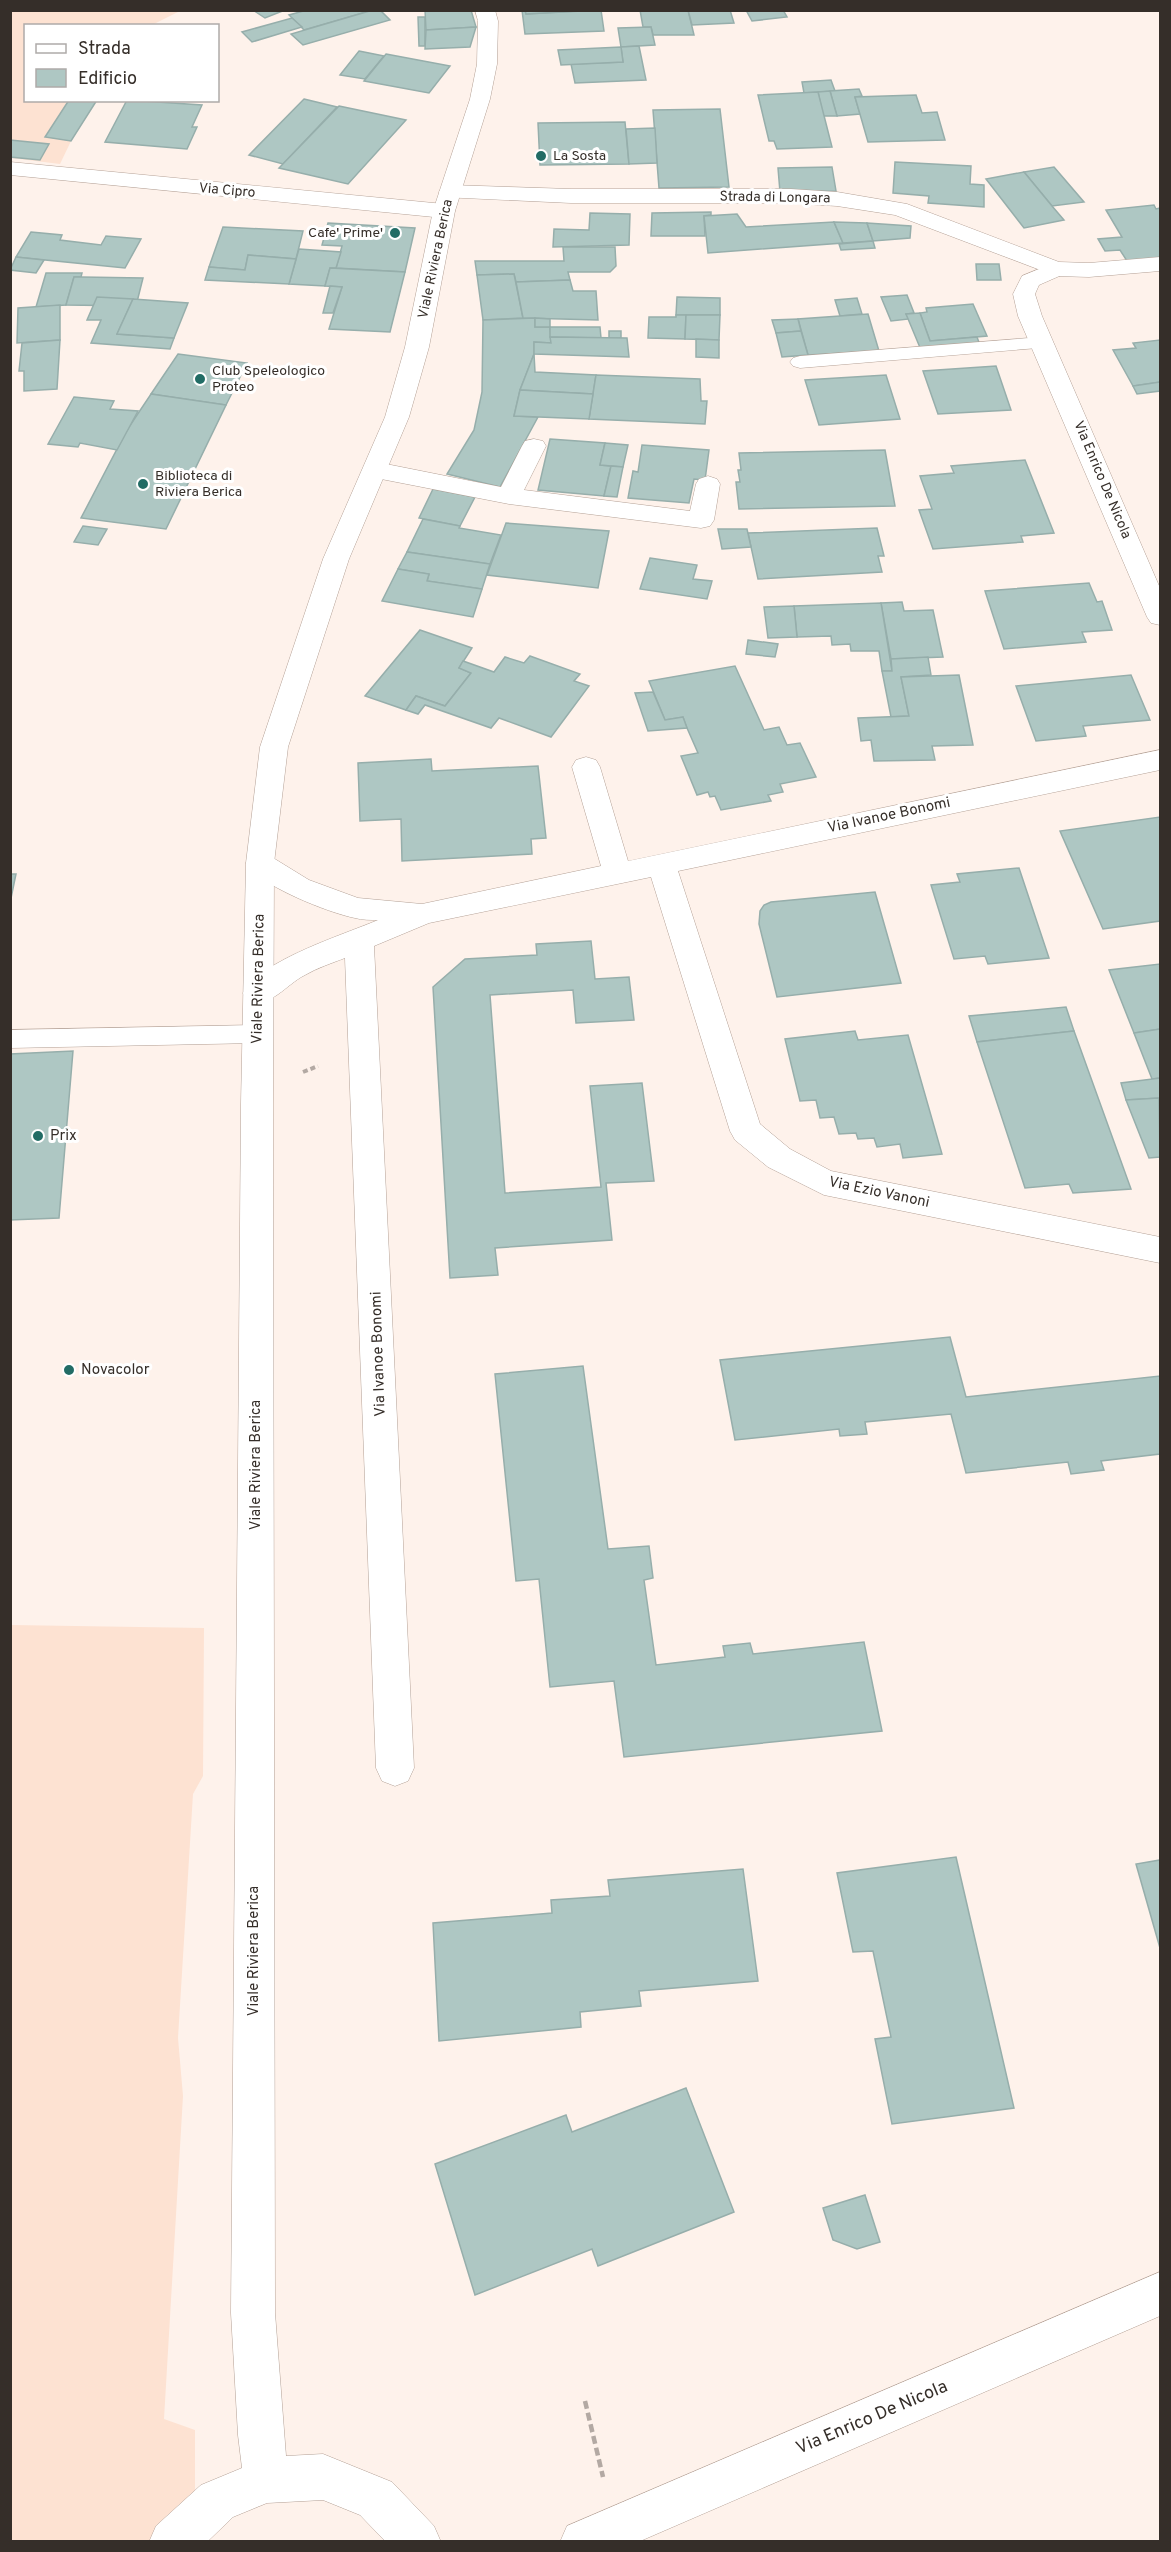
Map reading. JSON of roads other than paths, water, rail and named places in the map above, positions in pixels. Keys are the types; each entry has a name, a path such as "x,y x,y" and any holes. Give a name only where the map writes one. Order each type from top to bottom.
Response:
{"street":[{"name":"Viale Riviera Berica","path":"267,2480 260,2435 253,2313 260,863 274,747 336,559 397,417 417,348 447,201 480,99 487,64 488,21 485,10"},
{"name":"Via Cipro","path":"10,168 447,201"},
{"name":"Strada di Longara","path":"447,201 571,196 791,196 837,199 909,212 1056,269 1089,270 1161,264"},
{"name":"Via Enrico De Nicola","path":"1056,269 1030,281 1024,294 1030,316 1161,616"},
{"path":"509,496 534,446"},
{"path":"376,470 509,496 701,520 708,484"},
{"name":"Via Ivanoe Bonomi","path":"258,993 294,967 423,914 1161,760"},
{"path":"586,767 617,872"},
{"name":"Via Ivanoe Bonomi","path":"260,863 298,887 355,908 423,914"},
{"name":"Via Ezio Vanoni","path":"661,863 746,1131 779,1158 824,1182 1161,1250"},
{"name":"Via Ivanoe Bonomi","path":"358,941 371,1177 395,1768"},
{"name":"Via Enrico De Nicola","path":"599,2535 1161,2294"},
{"path":"172,2541 217,2501 267,2480 323,2477 376,2498 418,2541"}],"lane":[{"path":"800,362 1043,343"},
{"path":"10,1039 258,1034"}],"place":[{"name":"La Sosta","path":"541,156"},
{"name":"Cafe' Prime'","path":"395,233"},
{"name":"Club Speleologico Proteo","path":"200,379"},
{"name":"Biblioteca di Riviera Berica","path":"143,484"},
{"name":"Prix","path":"38,1136"},
{"name":"Novacolor","path":"69,1370"}]}
